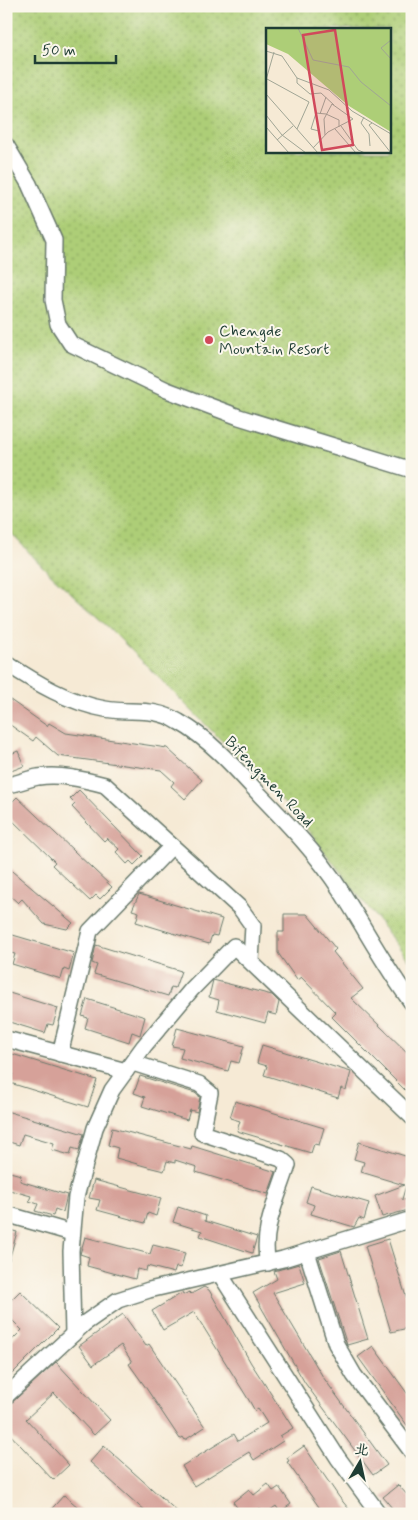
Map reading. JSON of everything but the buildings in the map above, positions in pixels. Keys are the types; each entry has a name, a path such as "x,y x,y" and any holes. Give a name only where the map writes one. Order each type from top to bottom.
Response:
{"street":[{"path":"6,145 30,184 54,240 53,300 58,324 71,344 167,390 239,417 412,470"},
{"name":"Bifengmen Road","path":"6,663 65,697 106,710 137,710 158,713 179,722 224,757 298,836 340,889 393,978 412,1003"},
{"path":"6,785 36,777 60,776 82,778 105,785 240,908 253,926 251,961"},
{"path":"60,1054 90,931 172,846"},
{"path":"73,1334 70,1251 76,1197 95,1128 112,1090 192,989 234,946 412,1117"},
{"path":"6,1039 60,1054 130,1067 199,1084 210,1093 202,1133 281,1159 288,1165 266,1235 264,1249 268,1263"},
{"path":"6,1214 72,1233"},
{"path":"6,1396 73,1334 118,1300 268,1263 412,1219"},
{"path":"307,1252 336,1344 354,1375 412,1452"},
{"path":"220,1274 338,1458 379,1514"}],"green space":[{"name":"Chengde Mountain Resort","path":"6,6 412,6 412,964 296,815 108,627 44,568 6,528"}],"place":[{"name":"Chengde Mountain Resort","path":"209,340"}]}
